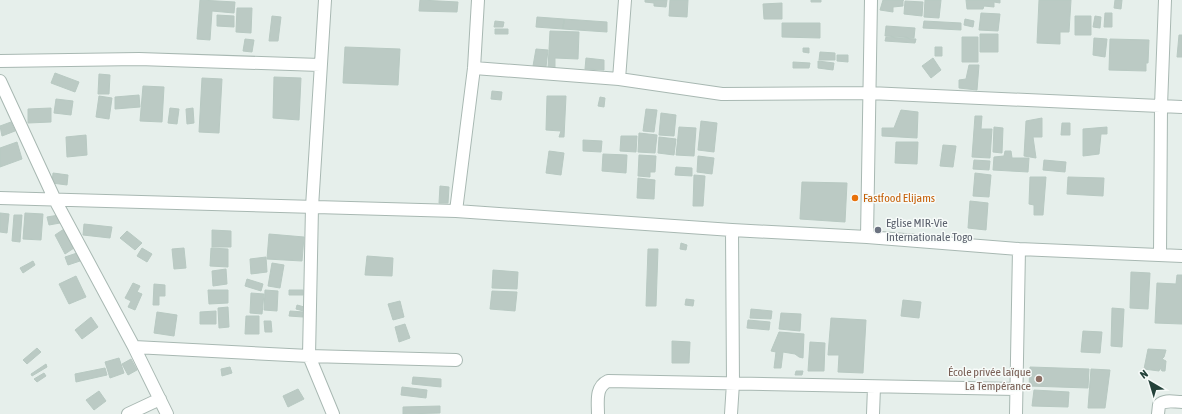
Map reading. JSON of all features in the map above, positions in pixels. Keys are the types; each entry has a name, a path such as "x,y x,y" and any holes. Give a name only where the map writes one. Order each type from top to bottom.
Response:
{"street":[{"path":"325,0 312,207 309,356 333,414"},
{"path":"456,211 474,68 478,0"},
{"path":"619,79 625,0"},
{"path":"867,237 871,0"},
{"path":"1160,255 1161,106 1165,0"},
{"path":"0,60 139,59 320,65"},
{"path":"474,68 619,79 722,94 869,93 1182,107"},
{"path":"0,81 54,200 134,347 167,414"},
{"path":"0,198 456,211 732,230 867,237 1019,249 1182,256"},
{"path":"731,414 732,230"},
{"path":"1016,414 1019,249"},
{"path":"134,347 309,356 456,360"},
{"path":"598,414 599,390 603,383 608,381 1016,389"},
{"path":"873,414 874,387"},
{"path":"128,414 160,400"},
{"path":"1158,414 1159,405 1162,402 1182,402"}],"building":[{"path":"200,0 235,2 234,13 212,11 210,40 197,39"},
{"path":"420,0 458,2 457,12 419,11"},
{"path":"645,0 667,0 666,7 654,6 654,3 645,2"},
{"path":"670,0 688,0 687,17 669,16"},
{"path":"811,0 821,0 821,2 811,2"},
{"path":"883,0 903,0 903,6 893,7 893,12 880,10"},
{"path":"925,0 941,0 939,18 924,17"},
{"path":"966,0 1000,0 1000,3 994,2 994,7 984,6 983,9 967,9"},
{"path":"1039,0 1071,0 1069,32 1060,32 1060,44 1037,43"},
{"path":"1115,0 1122,0 1121,9 1114,8"},
{"path":"905,1 923,2 922,16 904,14"},
{"path":"782,3 782,19 764,19 763,4"},
{"path":"237,8 252,8 251,33 236,32"},
{"path":"981,13 1000,14 998,31 979,30"},
{"path":"1105,13 1112,13 1112,27 1104,27"},
{"path":"217,15 234,16 234,27 217,26"},
{"path":"272,16 281,17 278,41 269,41"},
{"path":"1075,16 1091,16 1091,35 1075,35"},
{"path":"1095,16 1101,17 1100,28 1093,27"},
{"path":"537,17 564,19 563,29 536,27"},
{"path":"564,19 607,22 607,32 563,29"},
{"path":"965,19 974,21 973,27 964,25"},
{"path":"495,21 504,22 503,27 494,27"},
{"path":"924,21 961,23 961,30 923,28"},
{"path":"782,23 820,23 820,38 782,37"},
{"path":"886,26 915,28 914,38 885,36"},
{"path":"495,29 508,29 508,34 495,34"},
{"path":"550,31 579,32 578,59 555,58 555,68 548,68"},
{"path":"980,34 998,34 998,52 980,52"},
{"path":"1179,35 1182,35 1182,57 1177,57"},
{"path":"886,37 916,39 915,43 885,41"},
{"path":"962,37 978,37 978,62 962,62"},
{"path":"1094,38 1107,39 1105,57 1093,55"},
{"path":"245,39 254,40 252,52 243,51"},
{"path":"1110,39 1149,40 1148,63 1146,63 1146,71 1109,70"},
{"path":"345,47 400,49 398,85 343,83"},
{"path":"935,47 942,47 942,56 935,56"},
{"path":"803,48 809,48 809,53 803,52"},
{"path":"536,49 548,50 546,67 533,66"},
{"path":"820,52 835,53 835,60 819,60"},
{"path":"837,55 848,55 848,62 837,61"},
{"path":"586,58 604,60 604,70 585,69"},
{"path":"933,58 941,70 931,78 922,66"},
{"path":"818,61 834,63 833,70 818,68"},
{"path":"793,62 810,63 809,68 793,68"},
{"path":"969,65 979,65 977,90 959,88 959,80 966,79"},
{"path":"55,73 79,82 75,92 51,83"},
{"path":"99,74 110,75 109,94 98,94"},
{"path":"274,77 301,78 299,120 273,118"},
{"path":"202,78 222,79 219,133 199,132"},
{"path":"143,86 164,87 162,122 140,121"},
{"path":"492,91 502,92 501,100 491,99"},
{"path":"139,95 140,107 115,109 115,97"},
{"path":"99,96 112,98 109,119 96,117"},
{"path":"547,96 566,96 564,137 559,137 561,131 546,130"},
{"path":"600,97 605,98 604,107 598,106"},
{"path":"56,99 73,101 71,115 54,113"},
{"path":"51,108 51,122 28,123 28,109"},
{"path":"170,108 179,109 177,124 168,123"},
{"path":"193,108 194,123 187,124 186,109"},
{"path":"646,109 657,110 654,132 643,131"},
{"path":"901,110 918,112 917,138 882,136 882,128 894,128"},
{"path":"661,113 676,115 674,136 659,135"},
{"path":"975,116 982,116 981,129 992,129 990,158 972,157"},
{"path":"1042,118 1042,137 1033,137 1036,158 1024,156 1026,121"},
{"path":"701,121 717,123 714,152 698,150"},
{"path":"11,122 15,131 2,136 0,126"},
{"path":"1062,123 1070,123 1070,135 1061,135"},
{"path":"679,127 696,128 694,156 676,155"},
{"path":"994,127 1003,128 1002,153 993,152"},
{"path":"1107,127 1107,134 1101,134 1099,154 1083,156 1083,129"},
{"path":"639,133 657,135 655,153 638,152"},
{"path":"86,135 87,155 67,157 66,137"},
{"path":"621,136 637,136 636,152 620,151"},
{"path":"659,137 676,139 674,155 658,153"},
{"path":"583,140 602,141 601,152 583,151"},
{"path":"17,142 22,159 0,167 0,148"},
{"path":"896,142 918,142 917,164 895,163"},
{"path":"943,145 956,146 953,167 940,166"},
{"path":"549,151 564,153 561,175 546,173"},
{"path":"1005,151 1011,151 1012,158 1029,158 1028,172 993,170 994,157 1004,156"},
{"path":"603,154 627,155 626,173 602,171"},
{"path":"639,155 656,156 655,172 650,172 650,177 638,176"},
{"path":"698,156 714,158 712,174 697,172"},
{"path":"974,160 990,161 989,170 973,169"},
{"path":"1044,160 1066,162 1065,172 1043,170"},
{"path":"676,167 692,168 692,176 675,175"},
{"path":"53,173 68,175 67,185 52,183"},
{"path":"975,173 991,175 989,197 973,196"},
{"path":"694,175 705,176 703,206 693,206"},
{"path":"1030,177 1046,177 1043,215 1034,215 1034,205 1029,204"},
{"path":"1068,177 1104,178 1103,196 1067,194"},
{"path":"638,178 655,180 654,199 637,198"},
{"path":"802,182 847,183 845,222 800,219"},
{"path":"440,186 449,187 448,203 439,203"},
{"path":"970,201 988,203 986,230 968,228"},
{"path":"0,213 9,214 7,233 0,232"},
{"path":"25,213 43,214 41,240 23,239"},
{"path":"14,215 22,215 20,242 12,241"},
{"path":"59,215 60,223 49,225 47,217"},
{"path":"84,224 112,227 110,238 83,235"},
{"path":"64,229 74,248 65,254 55,235"},
{"path":"212,230 231,231 231,247 212,247"},
{"path":"127,231 142,243 135,250 120,238"},
{"path":"269,234 304,237 302,261 267,259"},
{"path":"681,243 687,245 686,250 680,249"},
{"path":"142,248 152,254 147,262 137,256"},
{"path":"184,248 186,268 174,269 172,249"},
{"path":"211,248 228,249 228,267 210,266"},
{"path":"648,249 658,249 656,306 646,306"},
{"path":"77,253 80,261 68,265 65,257"},
{"path":"367,256 393,258 392,276 365,275"},
{"path":"266,257 267,272 251,274 250,259"},
{"path":"33,261 35,265 23,273 20,268"},
{"path":"272,263 284,265 280,288 268,286"},
{"path":"226,269 227,284 213,286 212,271"},
{"path":"493,270 518,272 517,289 492,288"},
{"path":"1131,272 1150,273 1148,309 1130,308"},
{"path":"1177,275 1182,275 1182,324 1155,323 1157,283 1176,284"},
{"path":"76,276 86,297 69,304 59,284"},
{"path":"247,279 263,284 261,291 245,286"},
{"path":"133,283 140,286 137,292 142,294 135,310 128,307 131,301 125,298"},
{"path":"154,284 165,285 165,296 159,296 159,305 153,305"},
{"path":"208,290 228,290 228,303 209,304"},
{"path":"265,290 278,291 277,311 264,310"},
{"path":"289,290 303,290 303,295 289,295"},
{"path":"492,291 517,292 515,311 490,309"},
{"path":"251,293 264,294 262,314 250,313"},
{"path":"686,299 694,300 693,306 685,305"},
{"path":"903,300 921,302 919,318 901,316"},
{"path":"400,301 404,317 393,320 388,304"},
{"path":"297,305 308,308 307,312 296,309"},
{"path":"228,307 229,327 219,328 218,308"},
{"path":"1112,308 1124,309 1122,347 1111,346"},
{"path":"751,309 772,311 771,319 750,318"},
{"path":"216,311 216,324 200,324 200,312"},
{"path":"290,311 304,312 303,317 289,316"},
{"path":"157,312 177,315 174,336 154,333"},
{"path":"781,313 801,314 800,331 779,329"},
{"path":"246,316 259,316 259,334 245,334"},
{"path":"91,317 98,327 82,339 75,330"},
{"path":"831,318 866,320 863,373 838,372 839,355 828,355"},
{"path":"748,320 770,322 769,330 747,328"},
{"path":"264,321 271,321 272,332 265,332"},
{"path":"405,324 410,338 399,342 395,327"},
{"path":"1083,331 1102,332 1100,353 1081,352"},
{"path":"779,332 804,334 803,358 795,354 783,352 781,368 774,368 776,352 771,351"},
{"path":"672,341 690,342 689,363 672,363"},
{"path":"810,342 825,343 824,371 808,371"},
{"path":"37,348 41,352 27,364 23,360"},
{"path":"1148,349 1166,350 1162,359 1166,361 1165,371 1162,371 1160,368 1159,371 1144,369"},
{"path":"119,358 124,373 110,378 105,362"},
{"path":"131,359 137,370 128,375 122,364"},
{"path":"46,364 47,367 32,376 31,374"},
{"path":"230,367 232,373 222,376 221,369"},
{"path":"1030,367 1089,369 1088,388 1029,386"},
{"path":"105,368 107,375 76,382 75,374"},
{"path":"1091,369 1110,370 1105,408 1088,408"},
{"path":"796,371 803,371 802,375 795,375"},
{"path":"44,373 46,376 37,382 34,379"},
{"path":"413,377 441,379 441,387 412,384"},
{"path":"402,387 427,390 426,398 401,395"},
{"path":"298,389 304,399 288,407 283,396"},
{"path":"1034,390 1069,392 1068,407 1032,406"},
{"path":"99,391 106,401 94,410 86,400"},
{"path":"440,406 440,413 403,414 403,407"}],"place":[{"name":"Fastfood Elijams","path":"855,198"},
{"name":"Eglise MIR-Vie Internationale Togo","path":"878,230"},
{"name":"École privée laïque La Tempérance","path":"1039,379"}]}
